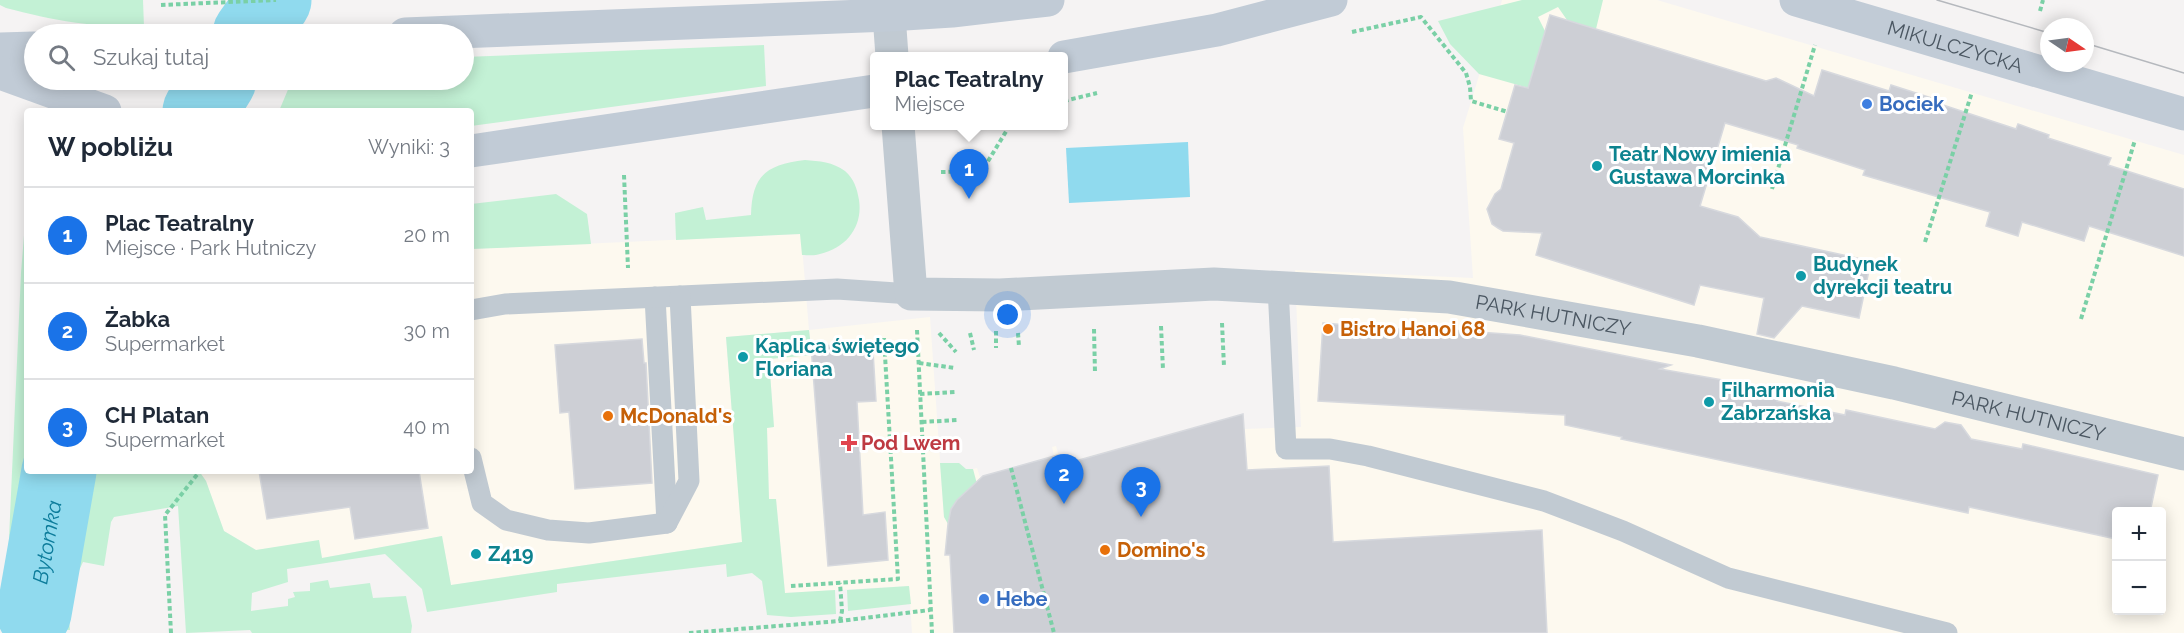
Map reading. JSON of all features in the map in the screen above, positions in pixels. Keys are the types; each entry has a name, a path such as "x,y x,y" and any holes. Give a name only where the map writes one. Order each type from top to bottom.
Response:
{"main road":[{"path":"474,31 889,15 952,11 1048,0"},
{"path":"1068,56 1217,30 1331,0"},
{"name":"MIKULCZYCKA","path":"1796,0 2184,114"},
{"path":"0,49 24,48"},
{"path":"0,73 24,82"},
{"path":"47,90 97,108"},
{"path":"474,151 870,92"}],"street":[{"path":"889,15 892,52"},
{"path":"898,130 911,294"},
{"name":"PARK HUTNICZY","path":"911,294 1000,295 1214,284 1449,297 1698,341 1894,383 2184,454"}],"lane":[{"path":"1278,287 1286,449 1330,449 1368,456 1544,501 1623,531 1728,578 1947,633"},
{"path":"474,309 505,304 837,289 911,294"},
{"path":"667,523 689,481 681,296"},
{"path":"655,297 667,523"},
{"path":"474,470 482,503 506,520 548,530 589,533 667,523"}],"path":[{"path":"162,5 276,0"},
{"path":"2040,11 2043,0"},
{"path":"1421,17 1466,73 1471,101 1508,112"},
{"path":"1772,189 1818,36"},
{"path":"1925,242 1975,83"},
{"path":"946,174 982,171 1008,130"},
{"path":"2081,319 2138,131"},
{"path":"624,175 629,298"},
{"path":"911,294 917,319 932,633"},
{"path":"1222,315 1224,367"},
{"path":"1018,329 1019,347"},
{"path":"1094,329 1095,373"},
{"path":"969,330 974,350"},
{"path":"996,330 996,348"},
{"path":"1161,330 1164,370"},
{"path":"791,586 898,579 884,338"},
{"path":"943,338 956,352"},
{"path":"919,363 955,368"},
{"path":"920,394 956,392"},
{"path":"922,422 957,420"},
{"path":"922,449 958,447"},
{"path":"1011,468 1054,633"},
{"path":"171,633 165,515 198,474"},
{"path":"840,583 842,611 840,621"},
{"path":"689,633 840,621 930,610"}],"shaded area":[{"path":"1502,0 1657,0 2184,155 2184,633 912,633 909,586 785,593 776,499 769,499 767,428 774,427 769,358 811,346 809,330 930,317 944,517 948,523 951,509 957,500 966,491 978,488 973,469 977,468 980,477 1054,456 1052,447 1056,446 1061,464 1242,414 1245,429 1301,427 1295,270 1473,278 1463,128"},
{"path":"801,234 809,330 726,337 743,542 451,585 442,536 322,558 319,541 256,550 224,531 206,481 201,474 474,474 474,249"}],"green space":[{"path":"0,0 143,0 144,24 91,24 58,20 0,5"},
{"path":"1522,0 1603,0 1596,29 1567,20 1558,7 1538,17 1545,31 1532,89 1479,74 1450,44 1438,21"},
{"path":"764,45 766,86 474,126 474,108 280,108 288,90 474,90 474,57"},
{"path":"805,160 826,162 840,168 851,177 856,188 860,210 856,227 838,247 818,255 802,255 800,234 676,240 675,213 703,207 706,220 751,215 754,190 764,174 780,165"},
{"path":"556,194 587,214 591,244 474,249 474,204"},
{"path":"24,236 24,474 43,474 17,608 47,608 73,474 201,474 206,481 224,531 256,550 319,540 322,558 442,536 451,585 742,542 726,337 809,330 812,355 769,359 774,427 767,428 769,499 776,499 785,593 835,590 836,614 791,617 767,615 762,581 752,573 727,577 726,564 557,584 557,592 427,612 422,589 385,554 287,569 288,582 252,593 251,611 288,606 288,599 295,597 293,592 310,591 310,583 328,580 330,588 370,583 373,598 406,596 412,626 411,633 252,633 250,630 186,633 178,506 114,517 111,522 104,566 83,562 75,579 64,584 62,611 68,611 70,630 5,627"},
{"path":"940,463 959,463 966,469 973,469 978,488 966,493 957,501 948,524 944,517"},
{"path":"909,586 911,604 848,611 847,590"}],"water":[{"path":"1188,142 1190,197 1069,203 1066,148"}],"building":[{"path":"1550,15 1766,81 1776,78 1814,96 1822,70 1889,91 1891,85 2016,129 2018,124 2049,135 2048,138 2111,158 2108,165 2184,189 2184,256 2089,226 2084,241 2022,222 2018,236 1986,226 1990,212 1863,175 1865,170 1797,148 1798,145 1725,123 1700,206 1738,217 1760,237 1871,261 1859,318 1802,306 1774,338 1757,334 1764,298 1700,285 1694,305 1536,255 1542,233 1503,231 1492,224 1487,209 1495,194 1501,189 1514,143 1499,139 1515,85 1528,88"},
{"path":"1323,323 1520,335 1671,365 1660,369 1780,390 1777,401 1845,415 1846,410 1935,429 1945,422 1961,425 1971,439 2022,449 2023,444 2158,475 2151,507 2112,507 2112,538 1969,507 1968,513 1621,439 1622,437 1565,425 1565,415 1318,401"},
{"name":"McDonald's","path":"642,339 644,363 646,363 652,483 575,489 569,412 560,413 555,345"},
{"path":"852,345 852,352 873,351 876,401 857,402 863,515 885,512 888,560 828,566 811,346"},
{"path":"1243,414 1247,470 1329,466 1333,542 1542,530 1547,633 954,633 950,555 945,555 948,524 951,509 957,500 983,476 1058,455 1061,465"},
{"path":"260,474 419,474 428,528 355,539 350,507 267,519"}],"waterway":[{"name":"Bytomka","path":"257,24 274,0"},
{"name":"Bytomka","path":"202,108 213,90"},
{"name":"Bytomka","path":"34,613 58,474"}],"tram line":[{"path":"1937,0 2040,30"},
{"path":"2094,46 2184,73"}],"place":[{"name":"Bociek","path":"1867,104"},
{"name":"Teatr Nowy imienia Gustawa Morcinka","path":"1597,166"},
{"name":"Plac Teatralny","path":"969,199"},
{"name":"Budynek dyrekcji teatru","path":"1801,276"},
{"name":"Bistro Hanoi 68","path":"1328,329"},
{"name":"Kaplica świętego Floriana","path":"743,357"},
{"name":"Filharmonia Zabrzańska","path":"1709,402"},
{"name":"McDonald's","path":"608,416"},
{"name":"Pod Lwem","path":"849,443"},
{"name":"Żabka","path":"1064,504"},
{"name":"CH Platan","path":"1141,517"},
{"name":"Domino's","path":"1105,550"},
{"name":"Z419","path":"476,554"},
{"name":"Hebe","path":"984,599"}]}
